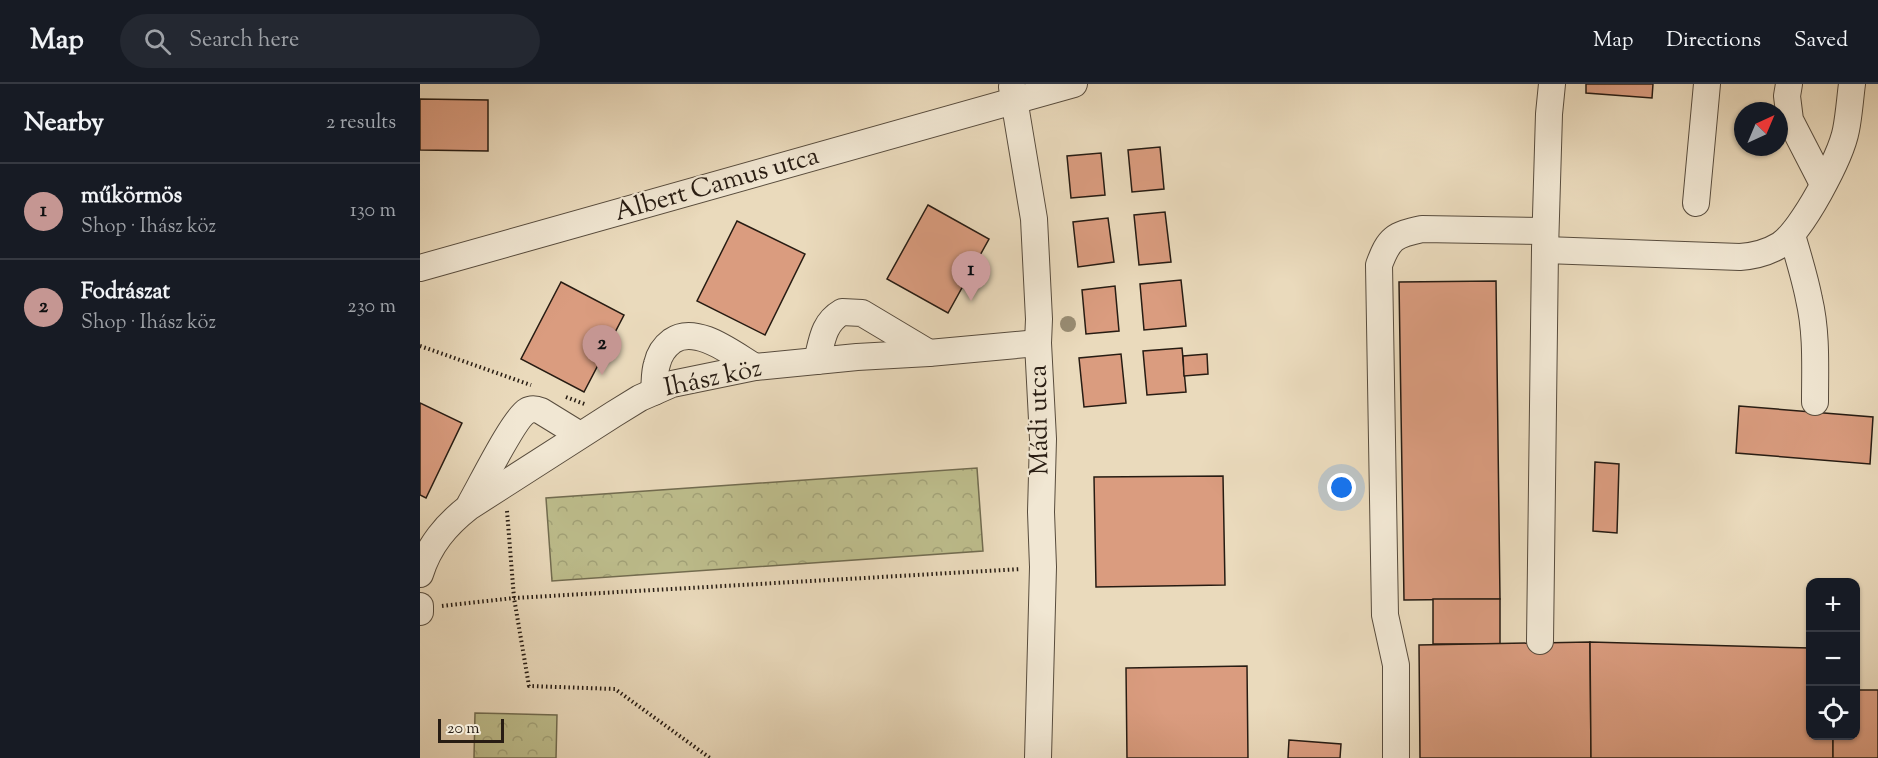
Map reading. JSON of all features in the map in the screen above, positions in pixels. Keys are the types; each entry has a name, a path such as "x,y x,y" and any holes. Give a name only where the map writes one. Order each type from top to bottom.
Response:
{"street":[{"name":"Albert Camus utca","path":"420,268 1012,93 1074,84"},
{"path":"1540,641 1545,240 1551,84"},
{"path":"1696,202 1707,84"},
{"path":"1789,84 1787,96 1790,120 1823,184"},
{"path":"1396,758 1396,665 1385,615 1379,265 1385,251 1394,238 1402,233 1422,229 1740,257 1769,251 1781,245 1801,224 1823,184 1846,132 1852,84"},
{"name":"Mádi utca","path":"1012,93 1034,219 1039,319 1043,439 1041,512 1043,567 1038,758"},
{"path":"1792,235 1813,321 1815,402"},
{"path":"817,361 825,330 834,316 842,312 862,314 929,353"},
{"path":"654,392 656,365 661,353 669,343 684,335 692,335 715,343 755,368"},
{"name":"Ihász köz","path":"420,574 429,549 451,521 469,507 614,414 672,384 755,368 1038,342"},
{"path":"469,507 514,425 529,410 541,411 580,435"}],"path":[{"path":"420,346 538,387"},
{"path":"560,395 614,414"},
{"path":"505,484 514,598 529,686 615,690 710,758"},
{"path":"420,609 514,598 973,573 1043,567"}],"green space":[{"path":"977,468 983,551 552,581 546,498"},
{"path":"475,713 557,715 556,758 474,758"}],"building":[{"path":"1586,84 1653,84 1652,98 1586,93"},
{"path":"420,99 488,100 488,151 420,150"},
{"path":"1160,147 1164,189 1132,192 1128,150"},
{"path":"1101,153 1105,195 1071,198 1067,156"},
{"path":"928,205 989,239 948,313 887,279"},
{"path":"1165,212 1171,262 1139,265 1134,215"},
{"path":"1108,218 1114,262 1078,267 1073,222"},
{"path":"737,221 805,254 765,335 697,301"},
{"path":"1181,280 1186,326 1144,330 1140,284"},
{"path":"1496,281 1500,599 1404,600 1399,282"},
{"path":"561,282 624,315 584,392 521,359"},
{"path":"1115,286 1119,331 1086,334 1082,290"},
{"path":"1182,348 1186,392 1147,395 1143,351"},
{"path":"1121,354 1126,403 1084,407 1079,358"},
{"path":"1207,354 1208,374 1184,376 1183,356"},
{"path":"420,403 462,423 426,498 420,495"},
{"path":"1739,406 1873,417 1870,464 1736,453"},
{"path":"1595,462 1619,464 1617,533 1593,531"},
{"path":"1223,476 1225,585 1096,587 1094,477"},
{"path":"1433,599 1500,599 1500,644 1433,644"},
{"path":"1590,642 1591,758 1420,758 1419,645"},
{"path":"1590,642 1806,648 1806,740 1833,740 1833,758 1591,758"},
{"path":"1247,666 1248,758 1127,758 1126,668"},
{"path":"1860,690 1878,690 1878,758 1833,758 1833,740 1860,740"},
{"path":"1289,740 1341,744 1340,758 1288,758"}],"place":[{"name":"műkörmös","path":"971,301"},
{"name":"Fodrászat","path":"602,375"}]}
